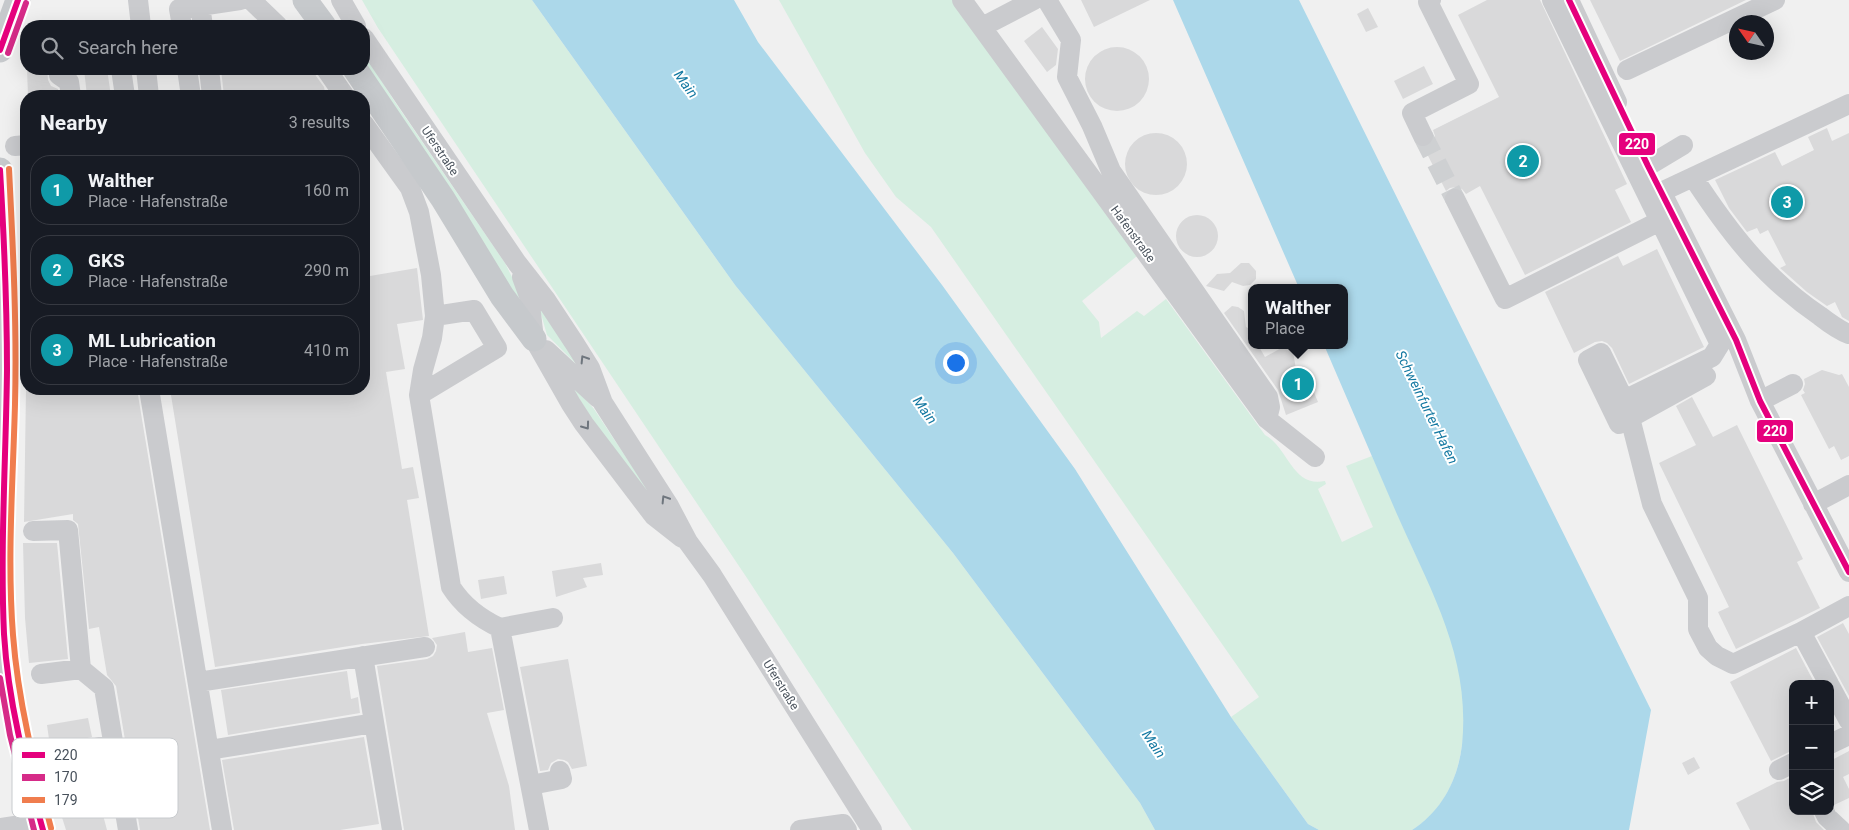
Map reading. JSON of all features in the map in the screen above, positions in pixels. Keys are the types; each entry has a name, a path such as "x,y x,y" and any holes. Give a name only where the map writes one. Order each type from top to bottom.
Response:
{"main road":[{"path":"0,50 18,0"},
{"path":"305,0 320,20"},
{"path":"359,75 369,90"},
{"path":"370,91 443,199 502,296 534,339"},
{"path":"0,170 7,369 2,558 4,634 14,710 20,738"}],"street":[{"path":"138,0 140,20"},
{"path":"181,20 179,9 240,0"},
{"path":"251,0 272,20"},
{"path":"341,0 353,20"},
{"name":"Hafenstraße","path":"962,0 1220,341 1267,419 1316,456"},
{"path":"982,27 1034,0"},
{"path":"1047,0 1071,40 1067,77 1092,126 1111,171 1220,341"},
{"path":"1423,136 1412,113 1469,84 1428,2 1431,0"},
{"path":"1552,0 1720,344 1712,357 1624,400 1601,353 1588,360 1619,424 1706,376"},
{"path":"1569,0 1648,166 1736,340 1760,401 1849,572"},
{"path":"1628,70 1775,0"},
{"path":"200,6 202,20"},
{"name":"Uferstraße","path":"370,47 517,263 546,300 590,368 603,403 669,506 688,542 712,575 872,830"},
{"path":"59,75 70,82 71,90"},
{"path":"122,75 124,90"},
{"path":"147,75 148,90"},
{"path":"188,75 189,90"},
{"path":"209,75 211,90"},
{"path":"329,75 338,90"},
{"path":"1661,192 1849,104"},
{"path":"370,132 410,188 416,200 431,276 435,316 419,395 451,587 456,596 472,610 500,628 553,618"},
{"path":"1648,166 1683,145"},
{"path":"1693,177 1720,219 1746,252 1804,305 1849,334"},
{"path":"1455,199 1505,299 1660,221"},
{"name":"Uferstraße","path":"517,263 529,296 534,339 571,404 594,438 654,516 688,542"},
{"path":"419,395 497,348 474,310 435,316"},
{"name":"Uferstraße","path":"534,339 603,403"},
{"path":"1760,401 1793,384"},
{"path":"150,395 222,830"},
{"path":"1630,418 1652,504 1698,598 1698,629 1708,648 1717,656 1732,664 1800,632 1849,606"},
{"path":"1813,504 1849,485"},
{"path":"33,531 68,530 82,669 104,688 112,738"},
{"path":"500,628 539,830"},
{"path":"1800,632 1827,680"},
{"path":"198,682 425,647"},
{"path":"364,656 388,829"},
{"path":"41,674 82,669"},
{"path":"1834,692 1849,720"},
{"path":"209,750 374,723"},
{"path":"1834,742 1849,735"},
{"path":"531,785 562,779 560,771"},
{"path":"1826,815 1841,830"},
{"path":"800,830 843,824 847,830"},
{"path":"0,828 42,826"}],"green space":[{"path":"362,0 532,0 735,285 953,553 1140,803 1155,830 912,830 747,578 378,28"},
{"path":"779,0 953,0 1137,256 1082,301 1099,322 1101,338 1137,311 1144,316 1166,299 1265,435 1273,441 1291,465 1305,478 1314,482 1325,481 1326,484 1318,489 1342,542 1373,527 1346,466 1372,456 1444,619 1454,647 1462,684 1463,731 1460,755 1454,777 1444,797 1431,815 1412,830 1319,830 1308,824 1231,717 1259,697 931,227 896,197 865,153"},
{"path":"370,63 505,263 517,287 520,302 370,73"},
{"path":"539,307 583,371 547,335"},
{"path":"566,378 594,409 661,510 615,455"}],"water":[{"name":"Main","path":"532,0 734,0 758,42 942,285 1075,469 1231,717 1308,824 1319,830 1155,830 1140,803 953,553 735,285"},
{"name":"Schweinfurter Hafen","path":"1173,0 1299,0 1651,710 1629,830 1412,830 1423,822 1440,804 1452,782 1460,758 1463,713 1460,682 1454,653 1434,597 1326,349 1348,349 1348,284 1297,284"}],"building":[{"path":"1081,0 1150,0 1094,27"},
{"path":"1487,0 1540,0 1627,184 1615,190 1631,222 1525,275 1480,186 1466,194 1462,189 1456,187 1446,191 1424,148 1433,142 1435,136 1433,130 1499,97 1458,15"},
{"path":"1590,0 1746,0 1620,61"},
{"path":"1368,8 1378,27 1366,32 1357,14"},
{"path":"1042,27 1058,49 1056,65 1047,72 1024,41"},
{"path":"1111,47 1123,47 1140,56 1147,67 1149,79 1147,91 1140,102 1123,111 1111,111 1099,106 1090,97 1085,85 1085,73 1090,61 1099,52"},
{"path":"1424,66 1433,84 1403,99 1394,81"},
{"path":"27,75 48,75 51,86 58,90 28,90"},
{"path":"85,75 108,75 110,90 86,90"},
{"path":"222,75 316,75 325,90 223,90"},
{"path":"1827,128 1832,141 1849,133 1849,321 1842,317 1835,302 1827,306 1807,292 1780,268 1786,265 1768,230 1760,234 1757,228 1747,232 1729,208 1715,180 1775,152 1782,166 1814,150 1808,137"},
{"path":"1150,133 1162,133 1178,142 1185,152 1187,164 1185,176 1178,186 1162,195 1150,195 1139,190 1130,181 1125,170 1125,158 1130,147 1139,138"},
{"path":"1201,215 1209,218 1215,224 1218,236 1215,248 1209,254 1193,257 1185,254 1179,248 1176,232 1179,224 1185,218"},
{"path":"1657,249 1704,347 1629,384 1612,348 1607,343 1602,341 1595,342 1574,353 1545,292 1618,256 1623,266"},
{"path":"1241,263 1249,263 1256,271 1256,279 1251,284 1243,286 1232,282 1224,291 1206,286 1217,274 1230,273"},
{"path":"417,268 423,320 397,324 405,369 386,372 402,469 413,467 419,498 407,500 429,636 362,644 215,667 171,395 370,395 370,276"},
{"path":"1232,306 1244,311 1246,327 1248,328 1248,347 1224,313"},
{"path":"1249,349 1260,349 1265,357 1279,349 1288,349 1293,352 1296,369 1303,366 1318,402 1286,415 1278,390"},
{"path":"1822,370 1839,375 1842,374 1849,387 1849,456 1841,460 1834,446 1829,449 1801,395 1805,393 1803,390 1804,379"},
{"path":"26,395 138,395 210,830 140,830 138,818 178,818 178,738 125,738 116,686 107,675 99,627 89,629 78,524 73,520 73,514 24,522"},
{"path":"1692,397 1713,437 1737,425 1803,559 1797,562 1820,608 1736,649 1718,612 1729,607 1659,463 1696,445 1676,406"},
{"path":"23,543 57,543 68,659 29,663 25,618"},
{"path":"601,563 603,575 583,578 587,587 556,597 552,571"},
{"path":"504,576 507,594 481,599 478,580"},
{"path":"1843,623 1849,634 1849,696 1817,637"},
{"path":"465,632 468,652 492,648 504,710 487,713 509,786 515,830 404,830 377,666 427,659 433,656 436,651 437,645 432,638"},
{"path":"1796,648 1813,680 1789,680 1789,752 1771,761 1730,682"},
{"path":"568,659 587,766 572,769 568,762 558,759 551,763 548,770 540,771 520,667"},
{"path":"347,671 351,699 358,697 360,713 228,735 221,690"},
{"path":"88,718 92,737 49,738 47,725"},
{"path":"364,737 379,824 340,830 234,830 222,760"},
{"path":"1849,751 1849,774 1843,777 1849,789 1849,798 1834,805 1834,770 1834,759"},
{"path":"1694,757 1700,768 1688,775 1682,763"},
{"path":"1789,778 1789,815 1813,815 1816,822 1824,830 1750,830 1736,803 1777,782"},
{"path":"62,818 104,818 107,830 66,830"}],"tunnel":[{"path":"1423,136 1455,199"}],"transit line":[{"name":"220","path":"0,50 18,0"},
{"name":"220","path":"1569,0 1648,166 1736,340 1760,401 1849,572"},
{"name":"170","path":"8,53 26,3"},
{"name":"179","path":"9,169 15,345 10,548 11,606 15,660 29,738"},
{"name":"220","path":"0,170 7,345 3,535 4,634 9,684 20,738"},
{"name":"170","path":"0,678 12,743"},
{"name":"170","path":"31,818 34,830"},
{"name":"220","path":"40,818 43,830"},
{"name":"179","path":"48,818 51,828"}],"place":[{"name":"GKS","path":"1523,161"},
{"name":"ML Lubrication","path":"1787,202"},
{"name":"Walther","path":"1298,384"}]}
